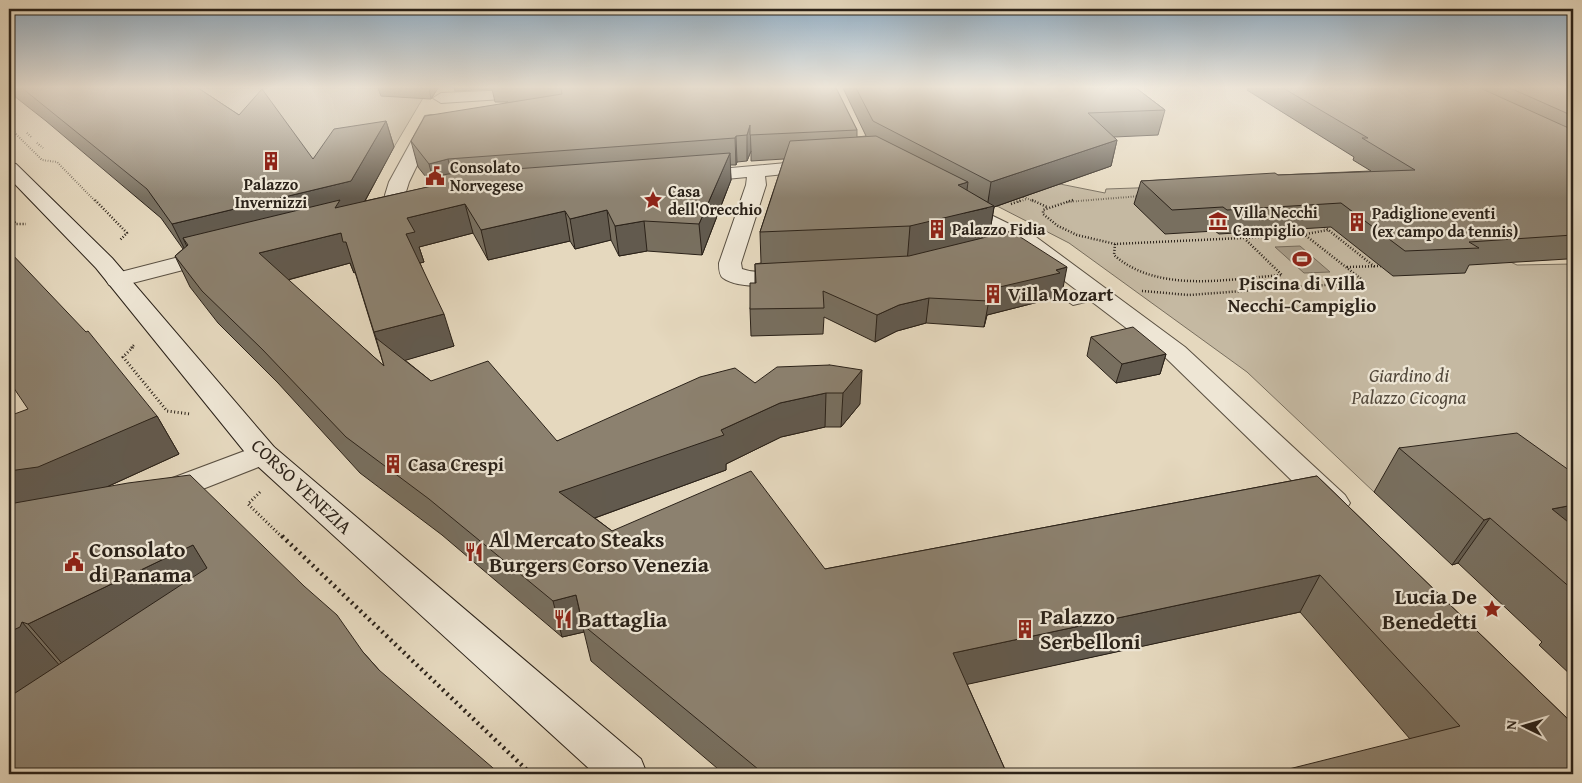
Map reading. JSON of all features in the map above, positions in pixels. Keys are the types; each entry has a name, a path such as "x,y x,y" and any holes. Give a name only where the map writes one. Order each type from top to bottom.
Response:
{"street":[{"path":"398,207 395,195 399,182 428,125"},
{"path":"678,177 834,165"},
{"name":"CORSO VENEZIA","path":"9,168 96,254 230,415 271,461 626,774"},
{"path":"756,171 756,185 730,263 731,273 748,279 814,277"},
{"path":"942,196 1085,298 1176,353 1354,521"},
{"path":"117,280 238,248"},
{"path":"139,503 271,461"}],"path":[{"path":"9,127 42,160 57,162 127,233 120,240 96,254"},
{"path":"27,133 32,138"},
{"path":"37,143 43,148"},
{"path":"1014,193 1047,207 1086,199 1146,195"},
{"path":"1047,207 1044,210 1044,214 1054,223 1088,239 1115,244 1305,235 1328,230"},
{"path":"1320,224 1375,267"},
{"path":"1136,290 1189,295 1365,282 1305,235"},
{"path":"1115,244 1114,255 1118,261 1126,267 1155,277 1180,279 1282,275 1244,238"},
{"path":"1347,268 1381,266"},
{"path":"154,325 123,356 152,395 167,410 183,414 230,415"},
{"path":"271,461 248,504 531,774"}],"green space":[{"path":"232,125 407,125 394,147 306,163"},
{"name":"Giardino di Palazzo Cicogna","path":"1332,178 1517,265 1573,264 1573,544 1487,477 1374,492 1247,372 1069,243 997,206 1019,198 1045,181 1105,193 1106,189 1250,184"}],"shaded area":[{"name":"Piscina di Villa Necchi-Campiglio","path":"1300,246 1330,272 1304,273 1275,247"}],"building":[{"path":"67,125 288,125 313,159 334,129 363,125 384,125 351,181 172,224 147,189"},
{"path":"420,125 854,125 857,130 750,135 750,125 747,135 736,136 735,138 448,159 429,164 411,141"},
{"path":"880,125 1100,125 1117,140 991,182"},
{"path":"1345,125 1561,125 1573,130 1573,235 1469,242 1479,248 1405,251 1341,203 1227,210 1223,207 1172,210 1141,181 1275,173 1278,175 1415,170 1362,138 1368,138"},
{"path":"876,136 968,182 958,185 994,206 910,226 760,232 790,141"},
{"path":"730,153 699,224 644,221 615,226 607,210 570,219 565,211 481,230 465,204 407,218 415,232 406,234 444,314 374,332 346,242 343,242 341,233 259,253 384,366 376,338 431,381 488,361 557,441 700,377 735,368 755,383 777,367 830,365 862,370 843,393 826,393 780,403 721,430 724,435 559,492 612,531 751,471 825,569 1317,476 1573,724 1573,774 1269,774 1460,726 1320,575 953,653 1007,774 764,774 583,625 576,595 553,601 429,499 346,437 262,349 202,291 175,256 188,245 183,238 340,200 335,208 445,183 439,176 448,174"},
{"path":"1011,231 1067,267 1056,270 1060,273 991,289 988,301 929,298 899,305 877,315 823,291 824,308 750,309 750,283 756,283 755,264 909,256"},
{"path":"9,251 86,332 88,331 157,416 38,467 9,471 9,416 28,409 9,381"},
{"path":"1133,327 1166,354 1122,364 1091,337"},
{"path":"1517,433 1573,473 1573,505 1552,509 1573,526 1573,590 1490,518 1484,520 1399,448"},
{"path":"190,475 304,586 337,615 363,652 379,670 500,774 9,774 9,697 207,568 193,545 28,624 22,622 20,627 9,632 9,504 128,483"}],"place":[{"name":"Palazzo Invernizzi","path":"271,161"},
{"name":"Consolato Norvegese","path":"435,176"},
{"name":"Casa dell'Orecchio","path":"653,200"},
{"name":"Villa Necchi Campiglio","path":"1218,221"},
{"name":"Padiglione eventi (ex campo da tennis)","path":"1357,222"},
{"name":"Palazzo Fidia","path":"937,229"},
{"name":"Piscina di Villa Necchi-Campiglio","path":"1302,259"},
{"name":"Villa Mozart","path":"993,294"},
{"name":"Casa Crespi","path":"393,464"},
{"name":"Al Mercato Steaks Burgers Corso Venezia","path":"474,552"},
{"name":"Consolato di Panama","path":"74,562"},
{"name":"Lucia De Benedetti","path":"1492,609"},
{"name":"Battaglia","path":"563,619"},
{"name":"Palazzo Serbelloni","path":"1025,629"}]}
